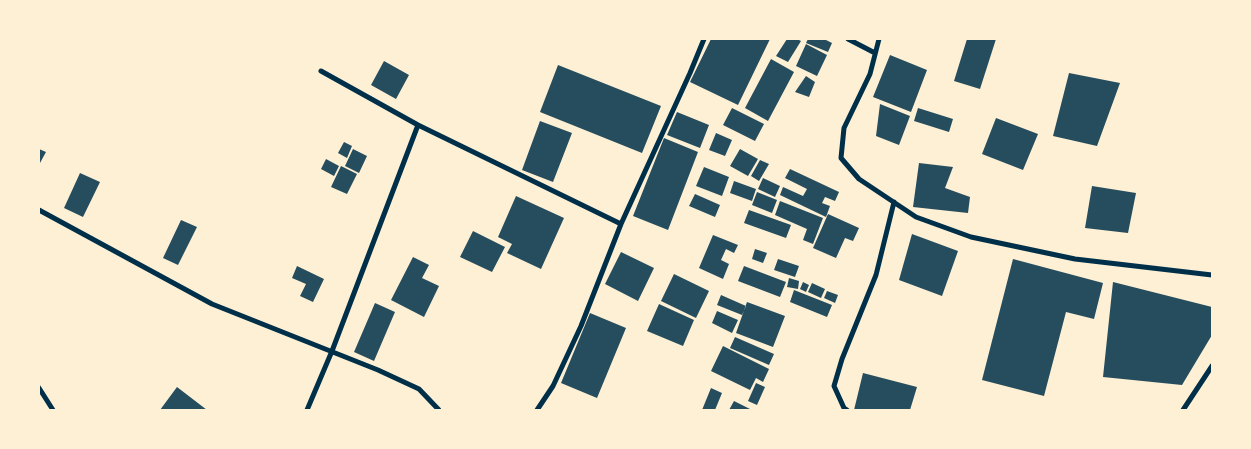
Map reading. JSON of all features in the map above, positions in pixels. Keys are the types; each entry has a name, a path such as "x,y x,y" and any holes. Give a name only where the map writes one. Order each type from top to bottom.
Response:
{"street":[{"path":"537,410 553,386 581,326 621,224 704,39"},
{"path":"848,39 875,53"},
{"path":"879,39 870,74 844,128 841,158 859,179 916,217 971,237 1075,260 1212,275"},
{"path":"321,71 418,125 621,224"},
{"path":"307,410 332,351 418,125"},
{"path":"847,410 844,408 834,386 842,359 876,275 894,202"},
{"path":"39,210 212,304 332,351 418,389 439,410"},
{"path":"1183,410 1212,366"},
{"path":"39,388 53,410"}],"building":[{"path":"711,39 770,39 738,105 690,82"},
{"path":"787,39 801,41 788,62 776,56"},
{"path":"808,39 824,39 832,43 828,52 806,43"},
{"path":"967,39 996,39 980,89 954,81"},
{"path":"806,44 827,55 817,76 796,66"},
{"path":"890,55 927,70 911,112 873,97"},
{"path":"771,59 794,72 768,121 745,108"},
{"path":"384,61 409,75 396,99 371,85"},
{"path":"558,65 661,106 642,153 540,112"},
{"path":"1069,73 1120,83 1097,146 1053,136"},
{"path":"806,76 815,82 809,97 795,92"},
{"path":"880,104 910,116 899,145 876,136"},
{"path":"732,108 764,124 755,141 723,125"},
{"path":"918,108 953,119 949,132 914,121"},
{"path":"677,112 709,125 700,148 667,135"},
{"path":"996,118 1038,134 1023,170 982,154"},
{"path":"540,121 572,133 553,182 522,170"},
{"path":"716,133 732,140 725,156 709,150"},
{"path":"664,138 698,152 668,230 633,216"},
{"path":"344,142 352,146 347,158 338,153"},
{"path":"39,149 46,152 40,163 39,162"},
{"path":"353,149 367,156 359,173 345,166"},
{"path":"740,149 758,159 748,176 730,166"},
{"path":"326,159 339,166 334,176 321,169"},
{"path":"760,160 769,164 759,181 751,176"},
{"path":"919,163 953,167 945,188 970,197 968,213 913,207"},
{"path":"341,166 357,174 347,194 331,187"},
{"path":"704,167 729,177 722,196 696,186"},
{"path":"790,169 839,192 835,201 825,197 822,203 830,206 826,217 780,195 783,187 803,196 807,189 785,178"},
{"path":"80,173 100,182 83,217 64,208"},
{"path":"763,178 780,186 775,197 758,189"},
{"path":"734,181 756,189 752,201 730,193"},
{"path":"1092,186 1136,193 1128,233 1085,228"},
{"path":"757,192 777,200 772,213 752,205"},
{"path":"695,194 720,205 715,217 689,206"},
{"path":"516,196 564,218 541,269 507,253 512,244 498,237"},
{"path":"780,201 823,218 813,244 803,240 807,229 775,215"},
{"path":"749,210 791,225 786,238 744,223"},
{"path":"828,214 859,228 853,241 845,238 836,258 813,248"},
{"path":"181,220 197,227 178,265 163,258"},
{"path":"473,231 505,247 492,272 460,257"},
{"path":"912,234 958,251 942,296 899,280"},
{"path":"713,235 738,245 734,253 726,249 721,260 729,264 723,279 699,268"},
{"path":"755,249 767,253 763,263 752,259"},
{"path":"621,252 654,268 638,301 605,284"},
{"path":"413,257 429,265 422,278 439,286 424,317 391,300"},
{"path":"778,259 799,266 795,277 774,270"},
{"path":"1013,259 1103,283 1094,319 1066,312 1044,396 982,380"},
{"path":"297,266 324,279 313,302 300,296 306,284 292,278"},
{"path":"744,266 786,282 780,297 738,281"},
{"path":"674,274 709,291 696,318 661,301"},
{"path":"789,278 799,281 798,289 787,287"},
{"path":"803,282 809,285 806,292 800,289"},
{"path":"1113,282 1212,307 1212,335 1182,385 1103,377"},
{"path":"812,283 825,289 821,298 808,292"},
{"path":"794,290 832,305 827,317 790,302"},
{"path":"827,291 838,295 835,303 824,298"},
{"path":"721,295 746,306 742,315 717,305"},
{"path":"747,302 785,316 773,347 736,333"},
{"path":"375,303 395,312 374,361 354,352"},
{"path":"659,304 694,320 683,346 647,331"},
{"path":"717,311 738,320 732,333 712,323"},
{"path":"590,313 626,328 597,398 561,383"},
{"path":"735,337 774,354 769,365 730,348"},
{"path":"723,346 769,369 763,382 756,378 750,390 711,371"},
{"path":"863,373 917,387 910,410 854,410"},
{"path":"756,383 765,387 757,405 748,401"},
{"path":"177,387 207,410 160,410"},
{"path":"711,388 722,393 715,410 702,410"},
{"path":"734,401 752,410 729,410"}]}
